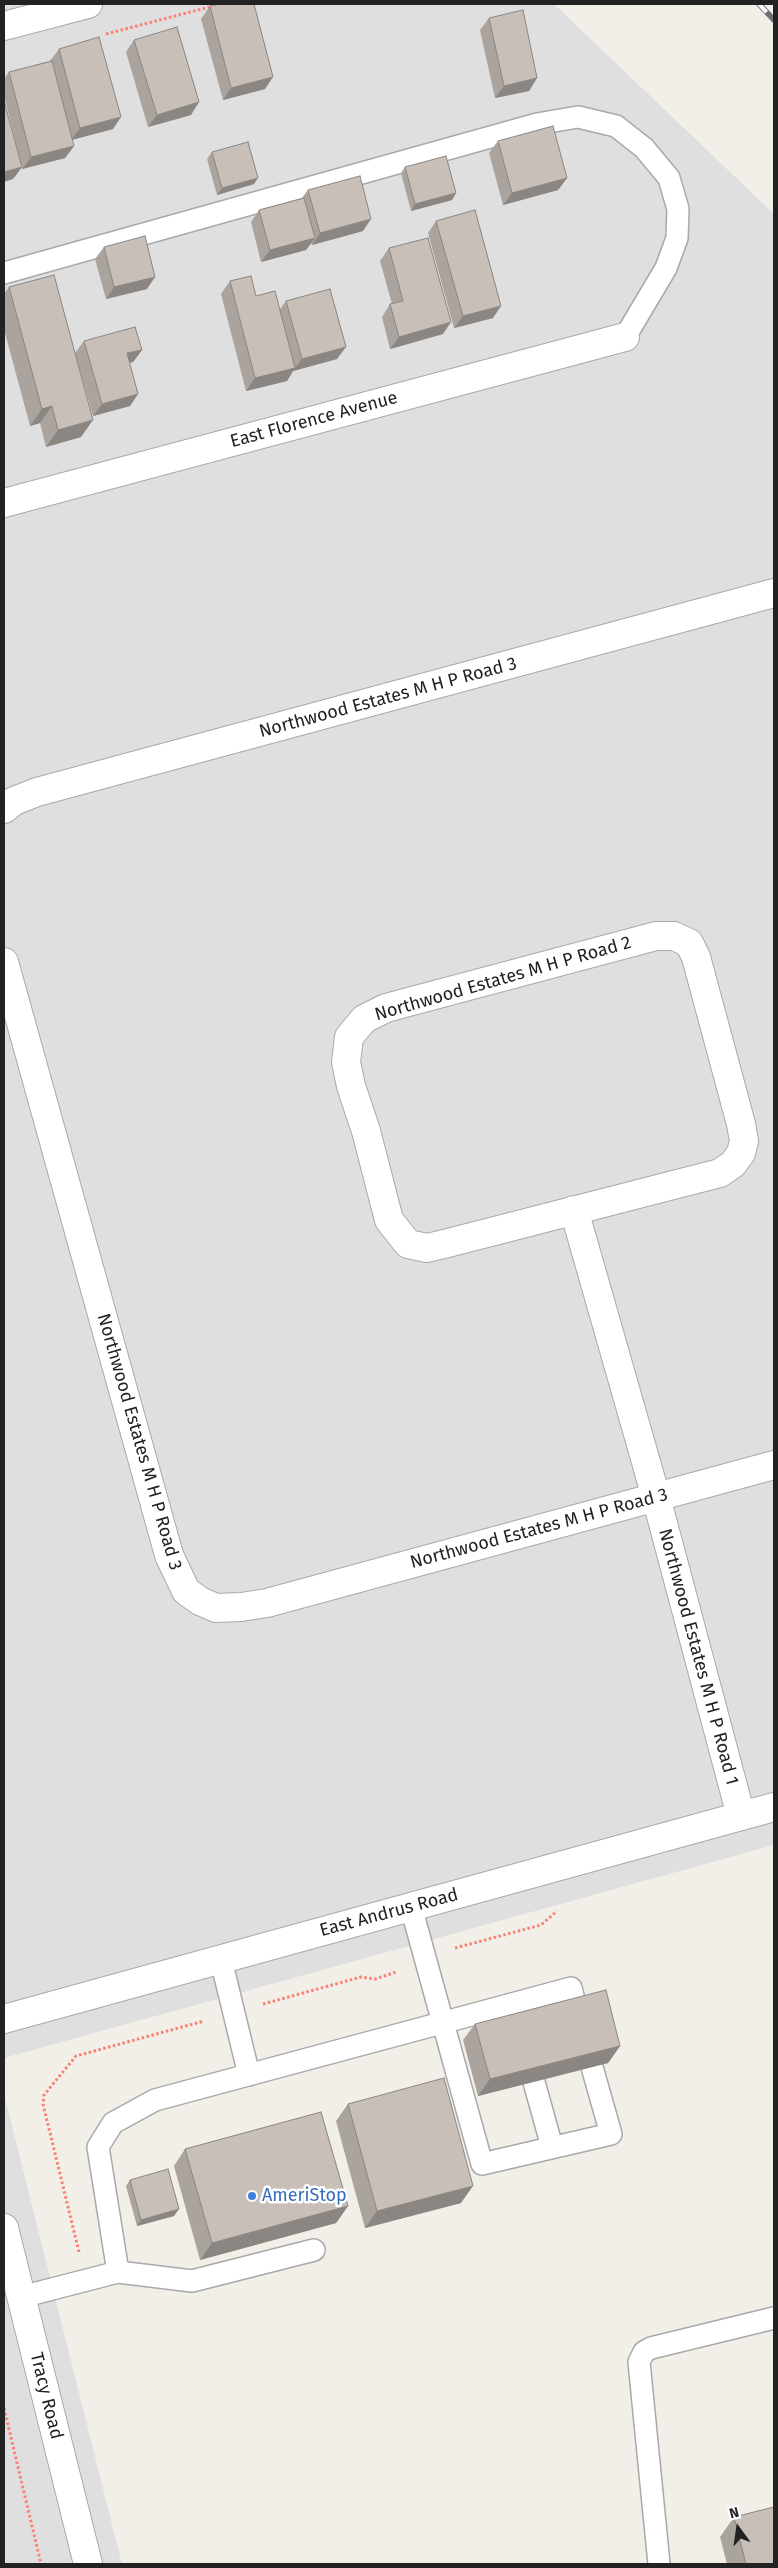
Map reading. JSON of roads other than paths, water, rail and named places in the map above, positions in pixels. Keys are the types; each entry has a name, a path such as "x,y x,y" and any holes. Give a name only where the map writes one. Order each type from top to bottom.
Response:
{"street":[{"path":"4,26 88,4"},
{"name":"East Florence Avenue","path":"4,504 626,336"},
{"name":"Northwood Estates M H P Road 3","path":"4,809 14,802 37,792 774,593"},
{"name":"Northwood Estates M H P Road 2","path":"656,936 674,936 689,943 696,957 741,1124 744,1141 741,1153 733,1164 720,1173 574,1210 427,1248 408,1244 389,1220 366,1132 351,1086 346,1062 348,1037 364,1019 386,1008 656,936"},
{"name":"Northwood Estates M H P Road 3","path":"4,962 169,1555 186,1591 200,1601 216,1608 267,1603 774,1465"},
{"name":"Northwood Estates M H P Road 1","path":"574,1210 656,1497 741,1816"},
{"name":"East Andrus Road","path":"4,2020 774,1807"},
{"name":"Tracy Road","path":"4,2228 88,2564"}],"lane":[{"path":"4,273 537,124 578,117 616,126 644,148 669,178 678,209 677,238 666,268 626,336"},
{"path":"410,1907 482,2164 611,2134 592,2067"},
{"path":"222,1960 249,2075"},
{"path":"118,2272 98,2147 113,2122 155,2100 444,2024 571,1988 577,2011"},
{"path":"512,2004 518,2026"},
{"path":"534,2082 552,2147"},
{"path":"21,2297 118,2272 192,2281 314,2250"},
{"path":"659,2564 639,2362 641,2357 644,2352 652,2348 774,2318"}],"railway":[{"path":"759,4 774,20"}],"place":[{"name":"AmeriStop","path":"252,2196"}]}
